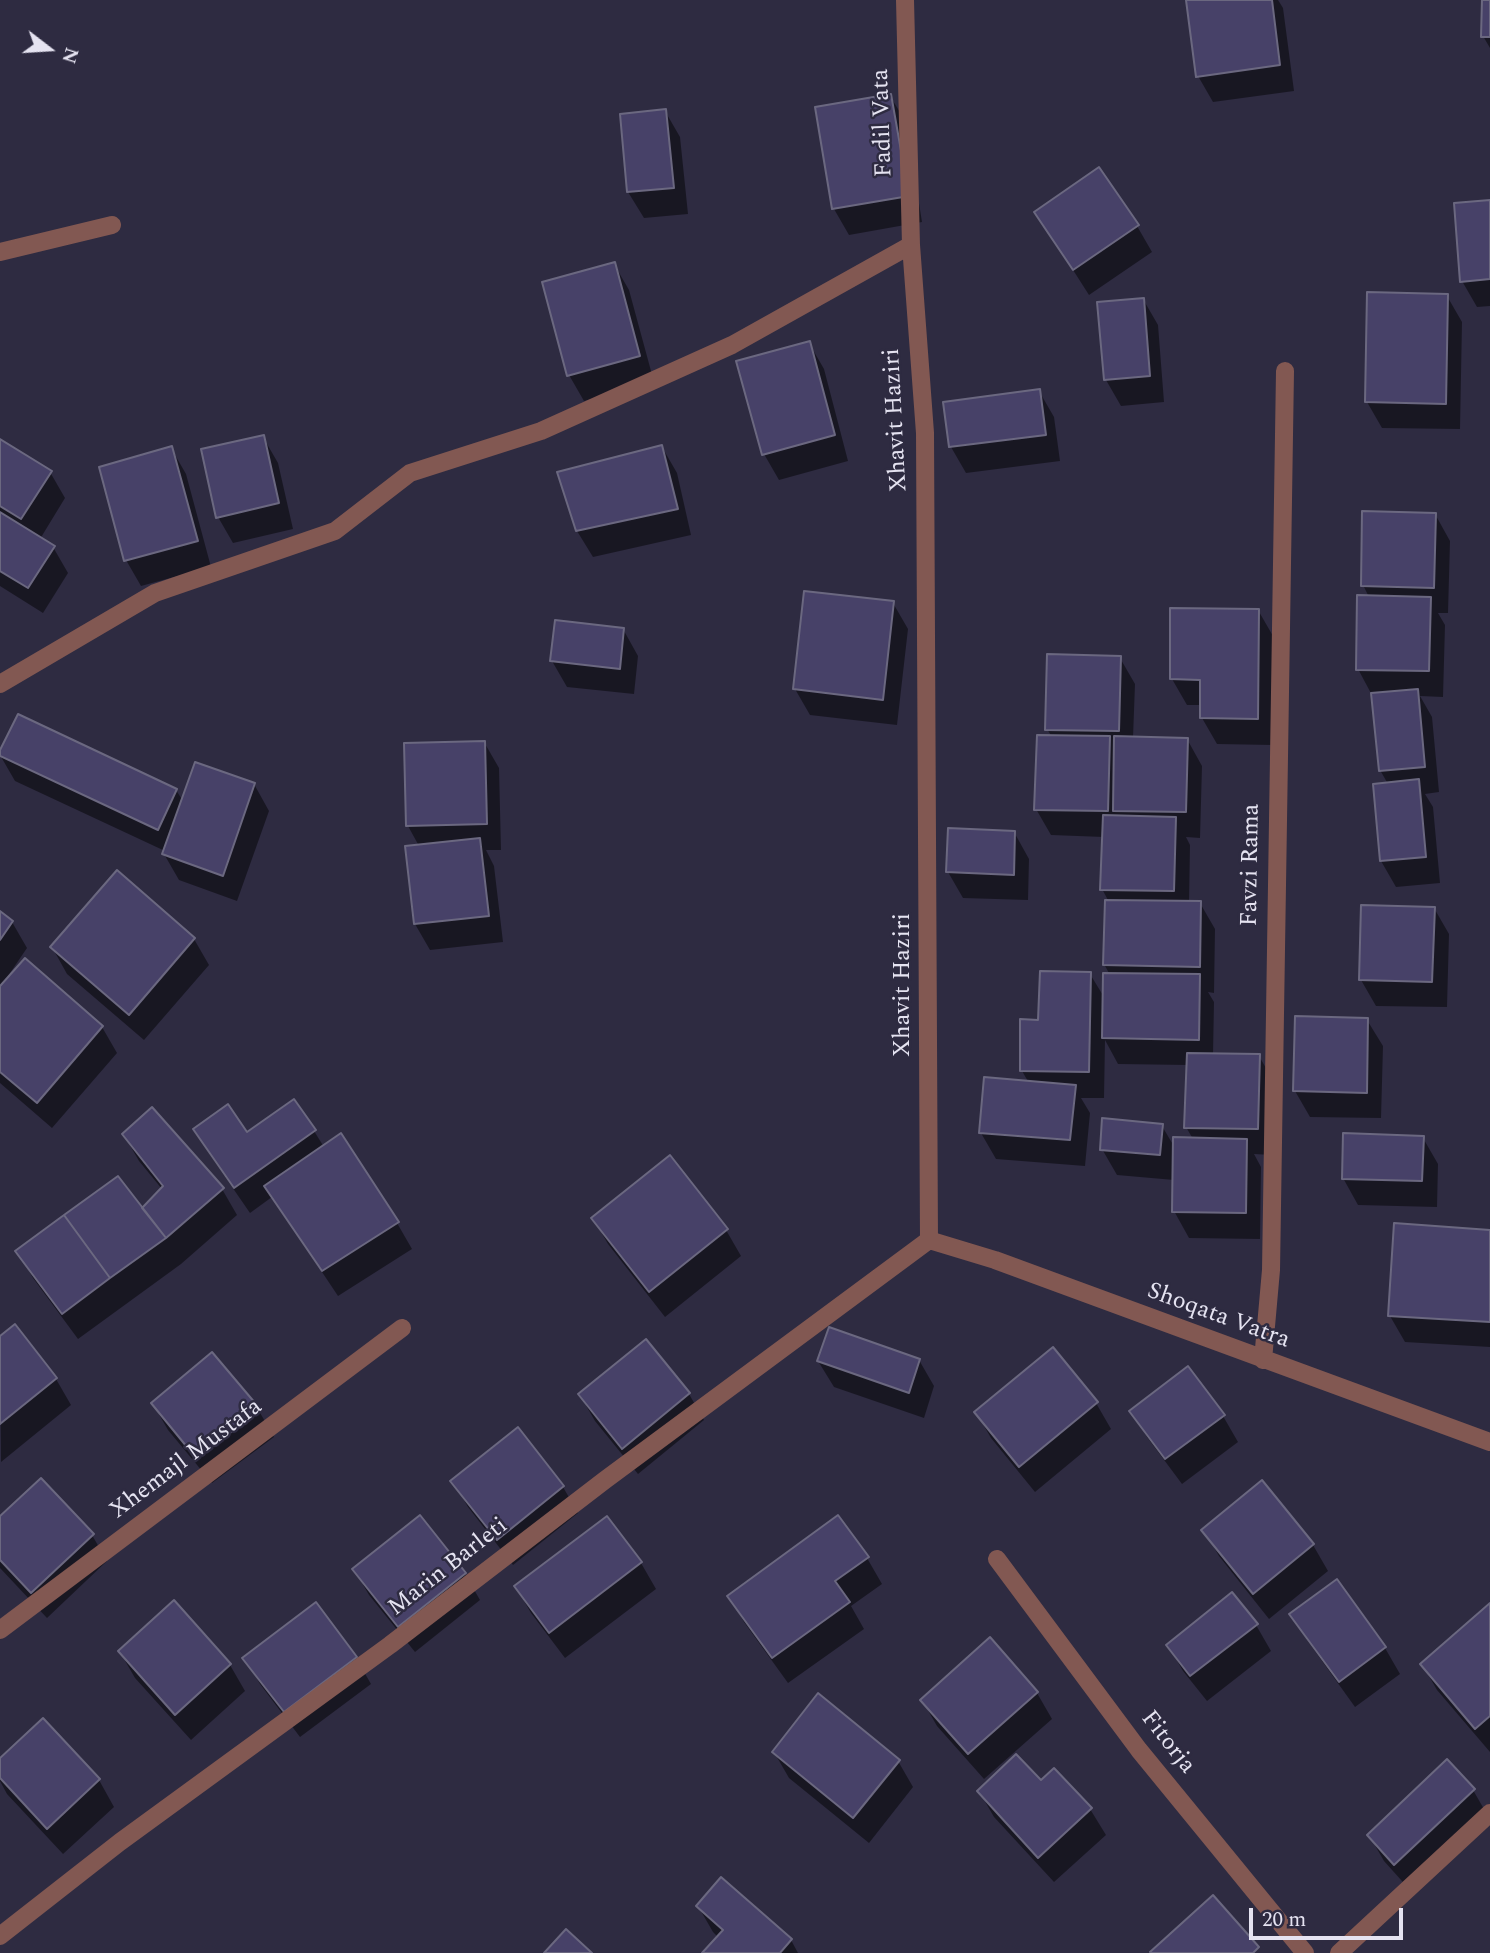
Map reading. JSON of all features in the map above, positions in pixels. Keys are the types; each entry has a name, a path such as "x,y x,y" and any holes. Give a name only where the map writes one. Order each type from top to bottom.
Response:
{"street":[{"name":"Fadil Vata","path":"905,0 912,245"},
{"path":"0,252 112,225"},
{"path":"0,684 155,593 335,531 410,473 541,431 719,351 912,245"},
{"name":"Xhavit Haziri","path":"912,245 925,433 929,1240"},
{"name":"Favzi Rama","path":"1263,1360 1271,1270 1285,371"},
{"name":"Shoqata Vatra","path":"929,1240 995,1260 1490,1442"},
{"name":"Marin Barleti","path":"0,1936 120,1842 390,1645 605,1479 929,1240"},
{"name":"Xhemajl Mustafa","path":"0,1630 402,1328"},
{"name":"Fitorja","path":"997,1559 1139,1750 1306,1953"},
{"path":"1339,1953 1490,1813"}],"building":[{"path":"1186,0 1272,0 1280,65 1196,77"},
{"path":"1482,0 1490,0 1490,37 1481,37"},
{"path":"891,94 909,196 832,209 815,107"},
{"path":"666,109 674,188 627,192 620,114"},
{"path":"1099,167 1139,225 1073,270 1034,212"},
{"path":"1490,200 1490,279 1460,282 1454,203"},
{"path":"615,262 640,356 567,376 542,282"},
{"path":"1367,292 1448,294 1446,404 1365,402"},
{"path":"1144,298 1150,376 1104,380 1097,302"},
{"path":"810,341 835,435 762,455 736,361"},
{"path":"1040,389 1046,435 949,447 943,402"},
{"path":"264,435 279,503 216,518 201,449"},
{"path":"0,439 52,471 21,519 0,506"},
{"path":"662,445 678,509 576,531 557,472"},
{"path":"172,446 198,541 124,561 99,467"},
{"path":"1362,511 1436,513 1434,588 1361,586"},
{"path":"0,512 55,546 28,588 0,571"},
{"path":"804,591 894,601 883,700 793,689"},
{"path":"1357,595 1431,597 1429,671 1356,670"},
{"path":"1170,608 1259,609 1258,719 1200,718 1200,680 1170,679"},
{"path":"555,620 624,628 620,669 550,661"},
{"path":"1047,654 1121,656 1119,731 1045,730"},
{"path":"1418,689 1425,767 1379,771 1371,693"},
{"path":"18,714 177,789 158,830 0,756 0,750"},
{"path":"1037,735 1110,736 1108,811 1034,810"},
{"path":"1114,736 1188,738 1186,812 1113,811"},
{"path":"485,741 487,824 406,826 404,743"},
{"path":"195,762 255,783 223,876 162,854"},
{"path":"1419,779 1426,857 1380,861 1373,784"},
{"path":"1103,815 1176,817 1174,891 1100,890"},
{"path":"948,828 1015,831 1014,875 946,872"},
{"path":"480,838 489,916 414,924 405,846"},
{"path":"117,870 195,938 129,1015 50,947"},
{"path":"1105,900 1201,901 1200,967 1103,965"},
{"path":"1361,905 1435,907 1432,982 1359,980"},
{"path":"0,911 13,921 0,940"},
{"path":"25,958 103,1026 37,1103 0,1072 0,986"},
{"path":"1040,971 1091,972 1089,1072 1020,1071 1020,1019 1038,1020"},
{"path":"1103,973 1200,974 1199,1040 1102,1038"},
{"path":"1295,1016 1368,1018 1367,1093 1293,1091"},
{"path":"1187,1053 1260,1054 1258,1129 1184,1128"},
{"path":"984,1077 1076,1085 1070,1140 979,1133"},
{"path":"294,1099 316,1130 234,1188 193,1129 228,1104 247,1132"},
{"path":"152,1107 224,1188 166,1238 142,1208 163,1186 122,1134"},
{"path":"1102,1118 1163,1124 1160,1155 1100,1150"},
{"path":"341,1133 399,1222 322,1271 264,1186"},
{"path":"1343,1133 1424,1136 1422,1181 1342,1179"},
{"path":"1173,1137 1247,1139 1246,1213 1172,1212"},
{"path":"670,1155 728,1229 649,1292 591,1218"},
{"path":"118,1176 166,1238 110,1278 64,1215"},
{"path":"64,1215 110,1278 62,1314 15,1251"},
{"path":"1394,1223 1490,1230 1490,1322 1388,1316"},
{"path":"15,1324 57,1378 0,1424 0,1336"},
{"path":"829,1327 920,1359 909,1393 817,1361"},
{"path":"646,1339 690,1393 622,1449 578,1394"},
{"path":"1053,1347 1098,1402 1019,1467 974,1412"},
{"path":"212,1352 261,1410 196,1458 151,1403"},
{"path":"1188,1366 1225,1415 1165,1459 1129,1411"},
{"path":"518,1427 564,1486 497,1540 450,1481"},
{"path":"41,1478 94,1534 31,1593 0,1560 0,1516"},
{"path":"1262,1480 1314,1544 1253,1594 1201,1530"},
{"path":"420,1515 466,1573 398,1627 352,1569"},
{"path":"838,1515 869,1557 835,1581 850,1602 772,1658 727,1596"},
{"path":"607,1516 642,1562 549,1633 514,1586"},
{"path":"1337,1579 1386,1647 1339,1682 1289,1614"},
{"path":"1232,1592 1258,1624 1190,1676 1166,1645"},
{"path":"174,1600 231,1664 175,1715 118,1651"},
{"path":"316,1602 357,1657 284,1712 242,1658"},
{"path":"1490,1603 1490,1716 1475,1729 1420,1664"},
{"path":"990,1637 1038,1692 968,1754 920,1700"},
{"path":"818,1693 900,1760 853,1818 772,1752"},
{"path":"43,1718 100,1779 47,1829 0,1778 0,1758"},
{"path":"1016,1754 1041,1780 1054,1768 1092,1808 1038,1858 977,1791"},
{"path":"1447,1759 1475,1789 1394,1865 1367,1835"},
{"path":"721,1877 792,1939 780,1953 702,1953 723,1930 696,1906"},
{"path":"1213,1895 1259,1947 1253,1953 1150,1952"},
{"path":"566,1929 592,1953 544,1953"}]}
